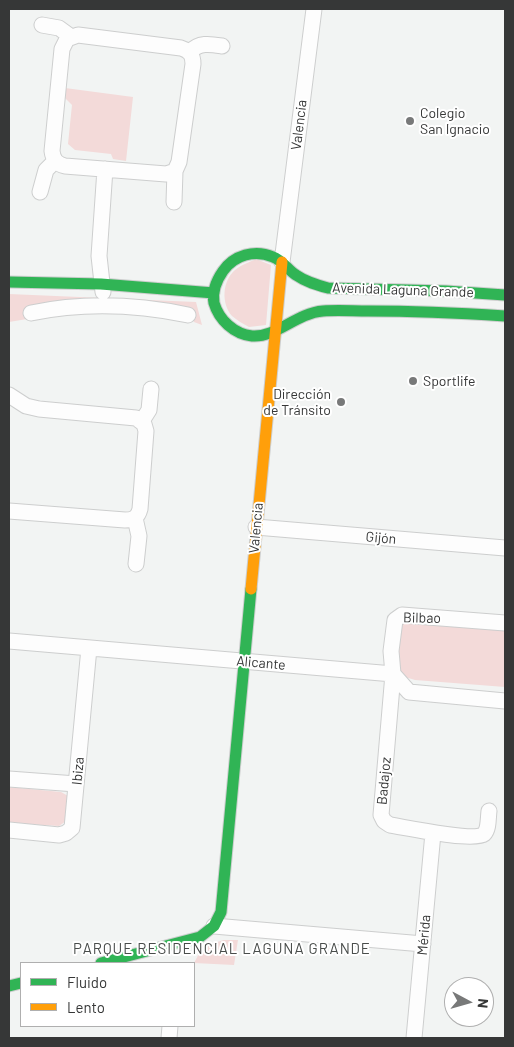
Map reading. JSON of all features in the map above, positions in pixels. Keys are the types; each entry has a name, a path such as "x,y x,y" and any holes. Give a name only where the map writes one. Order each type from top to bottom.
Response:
{"main road":[{"name":"Avenida Laguna Grande","path":"505,295 446,291 328,288 297,276 274,257 256,252 238,257 224,269 219,276 214,293 216,310 220,317 232,329 253,336 264,336 308,314 334,310 418,311 505,316"},
{"name":"Valencia","path":"214,926 221,912 222,904 282,262"},
{"path":"9,282 101,284 214,293"},
{"path":"105,962 192,940 200,937 214,926"}],"street":[{"name":"Valencia","path":"282,262 314,9"},
{"path":"42,25 58,28 70,36"},
{"path":"174,202 175,171 179,162 194,64 190,52 182,48 78,35 70,36 64,42 62,49 52,150 55,161 65,166 166,174 175,171"},
{"path":"190,52 204,44 222,46"},
{"path":"40,192 46,170 55,161"},
{"path":"105,169 99,256 105,305"},
{"path":"31,313 55,308 105,305 142,307 188,315"},
{"path":"142,421 149,410 151,389"},
{"path":"9,395 20,403 32,408 130,417 142,421 146,431 140,509 136,518 139,536 136,564"},
{"path":"9,511 125,520 136,518"},
{"name":"Gijón","path":"256,527 505,548"},
{"name":"Bilbao","path":"393,674 391,651 394,624 399,616 505,623"},
{"name":"Alicante","path":"9,641 393,674"},
{"name":"Ibiza","path":"9,830 59,834 66,833 72,828 89,648"},
{"path":"393,674 409,692 505,700"},
{"name":"Badajoz","path":"393,674 381,814 384,821 390,825 433,833 480,836 486,831 489,811"},
{"path":"9,779 76,784"},
{"name":"Mérida","path":"414,1038 433,833"},
{"path":"214,926 423,944"}],"shaded area":[{"path":"65,88 133,97 126,161 113,159 111,154 75,150 68,144 72,105 64,97"},
{"path":"256,259 271,265 266,325 249,327 232,316 228,311 225,299 225,286 235,270"},
{"path":"9,294 196,302 202,325 194,322 188,309 94,302 31,305 27,319 9,322"},
{"path":"400,621 505,628 505,687 415,680 405,677 396,666"},
{"path":"9,787 61,792 70,797 69,819 59,826 9,823"},
{"path":"224,940 238,940 234,965 195,963 203,946"}],"traffic: fast":[{"path":"505,295 446,291 328,288 304,280 276,258 259,254 239,257 228,265 214,291 214,303 223,320 233,329 252,336 261,336 304,316 323,311 419,312 505,316"},
{"path":"9,282 101,284 214,293"},
{"path":"105,962 200,937 214,926 221,912 251,589"},
{"path":"9,986 20,983"}],"traffic: slow":[{"path":"251,589 282,262"}],"place":[{"name":"Colegio San Ignacio","path":"410,121"},
{"name":"Sportlife","path":"413,381"},
{"name":"Dirección de Tránsito","path":"341,402"}],"district":[{"name":"PARQUE RESIDENCIAL LAGUNA GRANDE","path":"222,949"}]}
